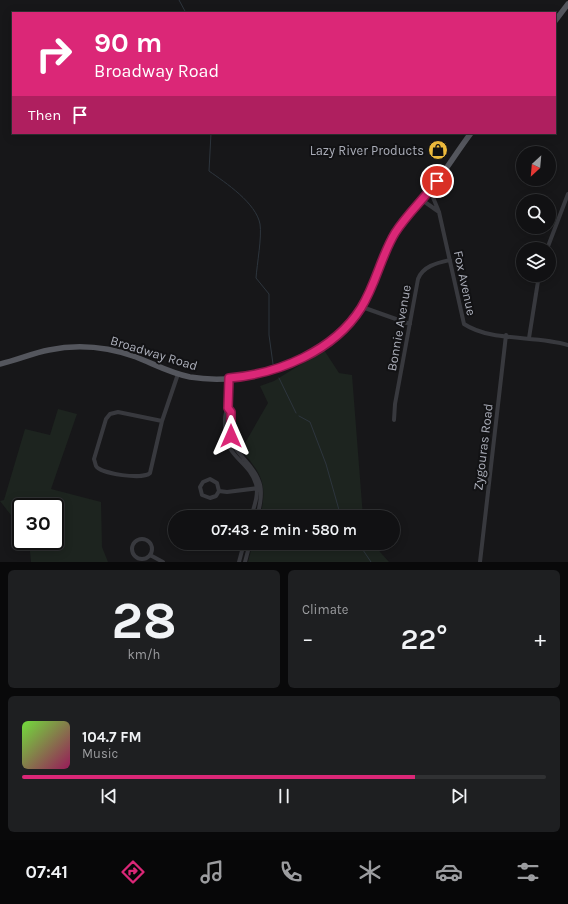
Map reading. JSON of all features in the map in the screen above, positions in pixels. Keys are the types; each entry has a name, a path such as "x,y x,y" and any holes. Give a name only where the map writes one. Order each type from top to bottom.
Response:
{"main road":[{"path":"556,20 568,4"},
{"name":"Broadway Road","path":"0,364 50,350 78,346 112,351 135,357 178,374 201,378 229,378 264,372 286,366 324,345 344,329 362,307 395,234 430,190 470,134"}],"street":[{"name":"Fox Avenue","path":"430,190 439,212 464,324 471,329 556,341 568,345"},
{"path":"550,242 568,194"},
{"path":"422,200 439,212"},
{"name":"Bonnie Avenue","path":"394,420 395,404 420,273 429,266 450,260"},
{"path":"529,338 538,282"},
{"path":"362,307 410,324"},
{"name":"Zygouras Road","path":"480,562 506,335"},
{"path":"162,421 118,412 110,414 106,419 96,452 94,462 96,466 101,471 141,477 147,476 151,470 162,421 178,374"},
{"path":"229,378 228,408 225,412 226,437 230,449 242,460 254,477 259,488 261,501 259,510"},
{"path":"212,480 218,485 219,490 214,497 208,498 202,495 200,487 204,481 212,480"},
{"path":"219,490 227,492 259,488"},
{"path":"253,510 259,488"},
{"path":"140,540 148,541 151,546 150,555 143,559 137,558 133,553 133,544 140,540"},
{"path":"239,562 243,550"},
{"path":"245,562 248,550"},
{"path":"150,555 163,562"}],"shaded area":[{"path":"324,350 339,373 352,375 362,510 261,510 263,488 261,480 254,466 241,450 268,403 260,386 274,381"},
{"path":"58,409 77,414 51,489 101,502 102,547 108,562 31,562 30,550 64,550 64,498 12,498 12,516 0,501 4,500 25,429 50,435"},
{"path":"251,550 378,550 389,562 248,562"}],"waterway":[{"path":"179,0 185,12"},
{"path":"211,134 209,171 247,201 257,216 260,224 260,243 256,278 269,294 269,335 273,364"},
{"path":"279,378 296,413"},
{"path":"299,416 310,422 326,464 339,510"},
{"path":"363,550 371,562"}],"place":[{"name":"Lazy River Products","path":"438,150"}],"route":[{"path":"231,436 231,412 228,408 229,378 253,375 286,366 324,345 344,329 362,307 385,253 403,221 437,181"}]}
